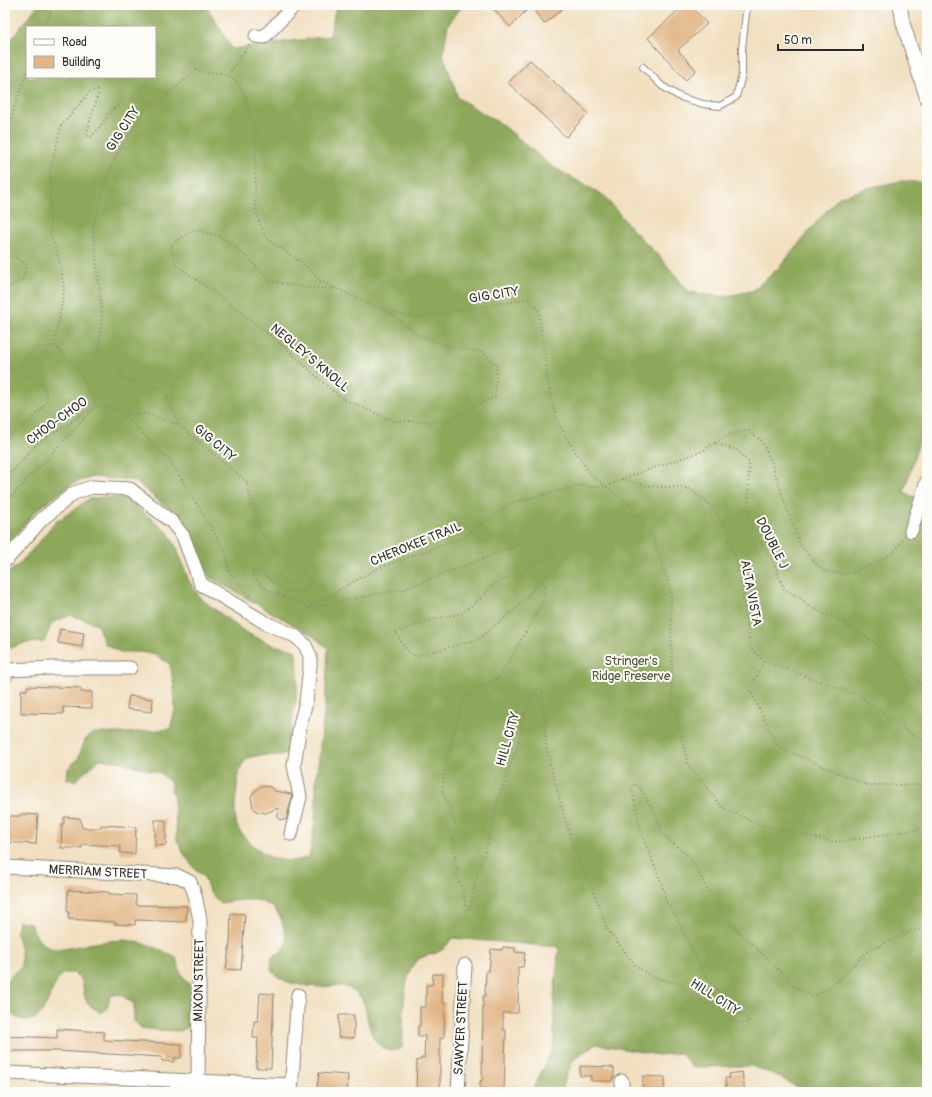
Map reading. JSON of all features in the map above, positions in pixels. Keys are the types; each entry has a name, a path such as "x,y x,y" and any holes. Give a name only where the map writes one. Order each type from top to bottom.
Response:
{"street":[{"path":"256,36 264,37 295,5"},
{"path":"900,5 903,23 927,99"},
{"path":"911,531 927,481"},
{"path":"5,560 42,519 74,493 92,487 130,489 172,522 184,536 201,584 266,623 295,636 305,645 310,656 310,667 306,702 300,726 294,765 300,797 291,834"},
{"path":"5,677 7,670 53,668 130,668"},
{"name":"MERRIAM STREET","path":"5,867 178,876 190,882"},
{"name":"MIXON STREET","path":"190,882 196,895 200,920 198,1080"},
{"name":"SAWYER STREET","path":"458,1092 465,965"},
{"path":"5,1073 198,1080 291,1088 298,995"}],"lane":[{"path":"643,67 662,86 680,96 702,104 720,106 736,97 742,75 742,48 746,5"}],"path":[{"path":"44,26 54,5"},
{"path":"228,76 256,36"},
{"name":"GIG CITY","path":"310,607 268,590 258,582 251,571 258,572 268,577 277,586 288,591 305,592 312,582 295,563 285,558 266,540 259,529 246,481 180,426 164,390 125,380 117,366 106,359 99,348 102,314 92,231 104,185 116,156 146,109 154,102 162,99 196,70 208,73 221,73 228,76 240,85 247,102 249,114 256,130 255,199 257,216 266,238 306,266 320,281 388,312 417,317 528,299 538,308 550,395 558,421 567,439 591,475 607,487"},
{"path":"5,142 26,74"},
{"path":"18,370 25,356 36,348 54,346 64,291 61,266 50,232 50,171 61,126 90,92 98,88 98,95 86,135 91,137 100,128 110,112 127,97 154,102"},
{"name":"NEGLEY'S KNOLL","path":"336,289 307,288 271,281 247,257 228,241 209,233 194,229 171,245 176,265 240,311 345,400 394,420 449,422 495,397 497,366 482,352 449,346 418,335 388,312"},
{"path":"5,252 26,264 23,279 5,290"},
{"name":"CHOO-CHOO","path":"5,479 39,442 96,406 91,391 73,364 54,346"},
{"path":"5,372 18,370 43,384 47,399 43,408 18,431 5,439"},
{"path":"122,413 147,414 180,426"},
{"path":"911,531 894,552 874,564 857,572 845,574 826,572 818,566 801,546 771,461 761,440 749,431 728,435 703,451 621,479 607,487 630,504 637,519 652,535 671,590 672,697 688,765 723,808 760,825 835,842 927,828"},
{"name":"DOUBLE J","path":"715,443 737,450 749,463 748,521 773,561 784,589 796,595 812,608 842,622 876,644 927,689"},
{"name":"ALTA VISTA","path":"621,479 648,486 688,488 714,508 725,528 739,569 751,649 764,662"},
{"name":"CHEROKEE TRAIL","path":"310,607 376,569 462,538 512,503 578,486 607,487"},
{"name":"HILL CITY","path":"310,607 405,589 538,537 555,555 528,567 520,575 509,577 492,585 482,598 462,612 427,621 395,633 410,654 416,656 479,639 518,607 541,580 546,586 540,607 508,663 496,679 464,697 446,764 442,791 457,830 452,840 458,880 463,889 466,910 470,908 472,902 474,887 498,803 518,745 525,712 537,689 543,690 546,746 573,847 593,890 607,929 636,966 653,977 679,984 722,1015 739,1023 748,1023 749,1020 744,1016 732,1011 731,1006 703,972 676,917 666,901 662,884 642,835 632,789 634,784 639,786 651,806 657,817 663,835 690,857 713,900 729,922 768,958 796,987 812,996 826,990 842,977 866,952 911,931 927,928"},
{"path":"927,742 912,736 858,695 764,662 750,690 778,747 867,785 927,785"}],"green space":[{"name":"Stringer's Ridge Preserve","path":"38,5 206,5 232,49 330,36 336,5 463,5 448,25 443,54 458,98 504,126 551,166 603,195 630,227 661,258 689,292 722,297 752,291 778,269 839,197 871,187 901,181 927,183 927,415 904,492 927,504 927,1092 796,1092 795,1086 778,1076 751,1066 692,1067 681,1053 658,1055 596,1044 573,1060 565,1079 562,1092 532,1092 554,1045 554,996 559,947 452,938 442,950 419,959 413,965 406,986 404,1000 403,1047 391,1051 381,1047 371,1032 362,999 352,990 343,986 319,987 294,984 280,978 271,970 272,957 282,951 287,940 281,918 272,906 257,900 240,900 220,903 210,893 204,877 193,867 177,840 174,800 170,782 160,773 116,761 100,759 75,781 67,779 68,768 78,759 85,740 93,733 127,733 170,729 175,710 174,686 170,664 154,654 120,652 105,644 97,624 70,615 52,623 44,642 25,643 5,650 5,575 19,564 41,540 53,524 89,499 102,497 123,498 131,501 135,506 167,531 177,548 189,581 200,598 251,635 273,645 295,650 298,675 296,702 286,754 259,755 245,761 241,766 239,773 235,806 237,826 247,840 266,855 280,860 294,861 309,857 316,810 316,780 325,706 328,648 310,634 209,577 192,535 179,515 161,503 135,481 93,477 73,483 36,511 5,546 5,47"},
{"path":"18,921 30,923 38,939 43,944 54,949 65,949 93,943 128,940 149,946 176,957 181,974 189,983 191,997 188,1027 180,1031 141,1028 134,1021 134,1004 120,994 110,996 107,1009 101,1013 88,1004 85,998 82,981 74,973 64,973 56,983 43,1011 39,1016 26,1020 17,1018 11,1012 9,1007 6,996 5,982 21,966 21,950 16,933"}],"building":[{"path":"490,5 567,5 544,24 531,6 510,27"},
{"path":"684,5 690,5 707,24 678,50 696,70 686,80 648,38"},
{"path":"530,60 588,113 566,137 508,83"},
{"path":"60,629 84,633 82,647 58,643"},
{"path":"27,686 81,688 81,692 92,692 92,708 63,707 63,714 21,713 21,690 27,690"},
{"path":"129,696 153,699 152,712 127,709"},
{"path":"261,786 270,787 275,791 291,794 292,797 286,820 278,819 278,808 266,813 256,811 253,807 251,797 253,793"},
{"path":"21,814 38,815 36,844 5,842 5,816 20,816"},
{"path":"64,817 80,818 82,828 101,828 101,825 136,827 135,854 120,853 120,846 82,844 82,848 61,848 62,824 64,824"},
{"path":"155,820 166,820 166,845 155,846"},
{"path":"68,890 136,895 136,905 187,906 186,922 135,920 135,925 115,924 115,922 68,919"},
{"path":"231,913 245,914 241,970 226,969 230,942"},
{"path":"503,947 515,948 515,952 525,953 523,967 518,967 518,1013 503,1013 503,1030 506,1030 504,1092 480,1092 480,1081 482,1081 483,996 485,996 486,971 489,971 491,949 502,950"},
{"path":"433,974 443,974 442,1002 445,1002 444,1038 440,1038 440,1089 436,1089 436,1092 416,1092 417,1060 424,1058 425,1036 418,1036 418,1026 420,1026 420,1007 426,1007 426,985 432,985"},
{"path":"260,993 274,994 271,1068 256,1068 258,1038 253,1038 254,1021 258,1021"},
{"path":"339,1015 354,1015 354,1038 338,1037"},
{"path":"57,1029 104,1032 104,1040 182,1044 181,1058 174,1058 174,1062 162,1061 162,1057 56,1051 6,1051 6,1036 57,1038"},
{"path":"580,1066 612,1067 614,1068 614,1078 612,1078 612,1081 591,1081 591,1076 580,1076"},
{"path":"742,1072 745,1092 727,1092 725,1078 730,1078 729,1074"},
{"path":"319,1073 348,1075 347,1091 317,1088"},
{"path":"643,1076 665,1077 664,1092 642,1091"}]}
